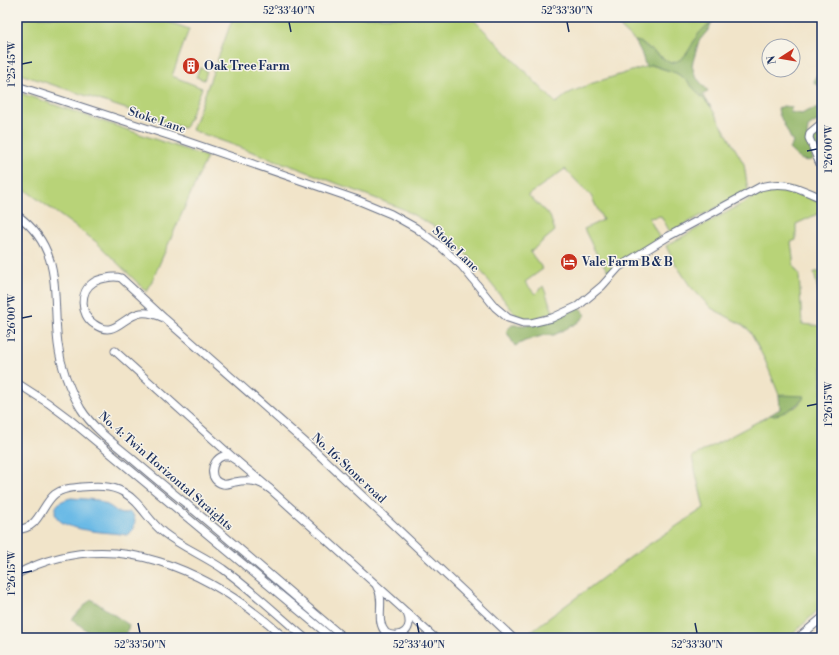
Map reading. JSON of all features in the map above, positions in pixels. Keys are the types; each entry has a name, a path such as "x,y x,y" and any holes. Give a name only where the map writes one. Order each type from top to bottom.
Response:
{"street":[{"name":"Stoke Lane","path":"17,86 183,140 355,199 391,214 416,228 440,246 462,266 495,308 508,318 523,323 531,323 552,318 578,306 602,286 619,267 669,236 760,187 773,184 787,184 822,198"},
{"path":"822,123 810,132 809,138 822,169"},
{"name":"No. 4: Twin Horizontal Straights","path":"17,215 32,227 47,248 53,273 58,344 61,361 73,395 93,424 113,444 344,638"},
{"name":"No. 16: Stone road","path":"164,318 155,314 139,313 127,319 121,325 114,328 103,329 90,322 85,314 83,302 84,296 94,282 116,276 120,278 315,451 513,638"},
{"path":"115,351 436,638"},
{"name":"No. 4: Twin Horizontal Straights","path":"17,384 48,403 68,418 332,638"},
{"path":"237,461 227,456 216,460 213,465 213,471 217,481 222,484 247,481 259,482 270,489"},
{"path":"17,529 26,528 36,521 50,499 56,493 63,490 82,487 99,487 112,488 122,491 143,508 162,531 172,539 223,569 263,601 305,638"},
{"path":"17,574 46,561 89,552 122,554 154,560 185,570 216,587 250,610 285,638"},
{"path":"366,576 380,592 382,601 381,623 386,633 395,636 403,633 410,623 407,613"},
{"path":"798,638 822,618"}],"green space":[{"path":"27,17 161,17 160,19 189,29 172,76 202,88 186,126 184,128 17,73 17,29"},
{"path":"233,17 476,17 474,20 556,103 569,93 593,83 651,65 676,73 684,78 711,107 744,164 748,191 670,232 661,216 649,218 659,237 657,241 609,272 599,259 584,229 603,220 591,196 565,169 528,195 550,216 555,231 530,252 543,269 525,282 535,294 543,286 553,312 532,320 516,315 466,254 452,240 435,227 403,209 297,168 192,130"},
{"path":"610,17 717,17 711,24 703,29 685,56 677,62 670,63 640,42 635,41"},
{"path":"711,24 709,29 699,41 692,65 695,76 708,91 703,95 711,107 684,78 676,73 652,65 646,67 641,52 635,41 640,42 670,63 682,58 689,50 698,34"},
{"path":"200,68 207,71 204,80 196,77"},
{"path":"822,72 822,87 814,83 818,73"},
{"path":"17,92 207,157 147,292 95,241 17,184"},
{"path":"783,106 792,107 790,112 802,114 822,107 822,118 808,127 807,137 812,160 802,160 789,149 793,143 778,109"},
{"path":"822,128 822,148 817,149 812,140 814,135"},
{"path":"776,188 794,189 822,205 822,212 796,224 796,240 791,242 794,267 799,274 802,324 822,326 822,606 789,638 522,638 636,553 704,508 692,457 770,415 796,407 805,397 779,395 765,360 749,330 711,308 690,286 673,260 666,246 767,190"},
{"path":"814,272 822,272 822,308"},
{"path":"580,308 586,315 577,323 554,335 545,335 525,341 515,346 506,331 512,325 534,325"},
{"path":"779,395 805,396 799,403 789,410 779,414 770,415 780,409"},
{"path":"91,599 129,625 125,638 96,638 72,619"}],"water":[{"path":"71,498 98,500 119,513 122,514 130,512 135,518 133,530 127,535 71,527 63,523 57,518 55,511 57,505"}],"place":[{"name":"Oak Tree Farm","path":"191,66"},
{"name":"Vale Farm B & B","path":"569,262"}]}
